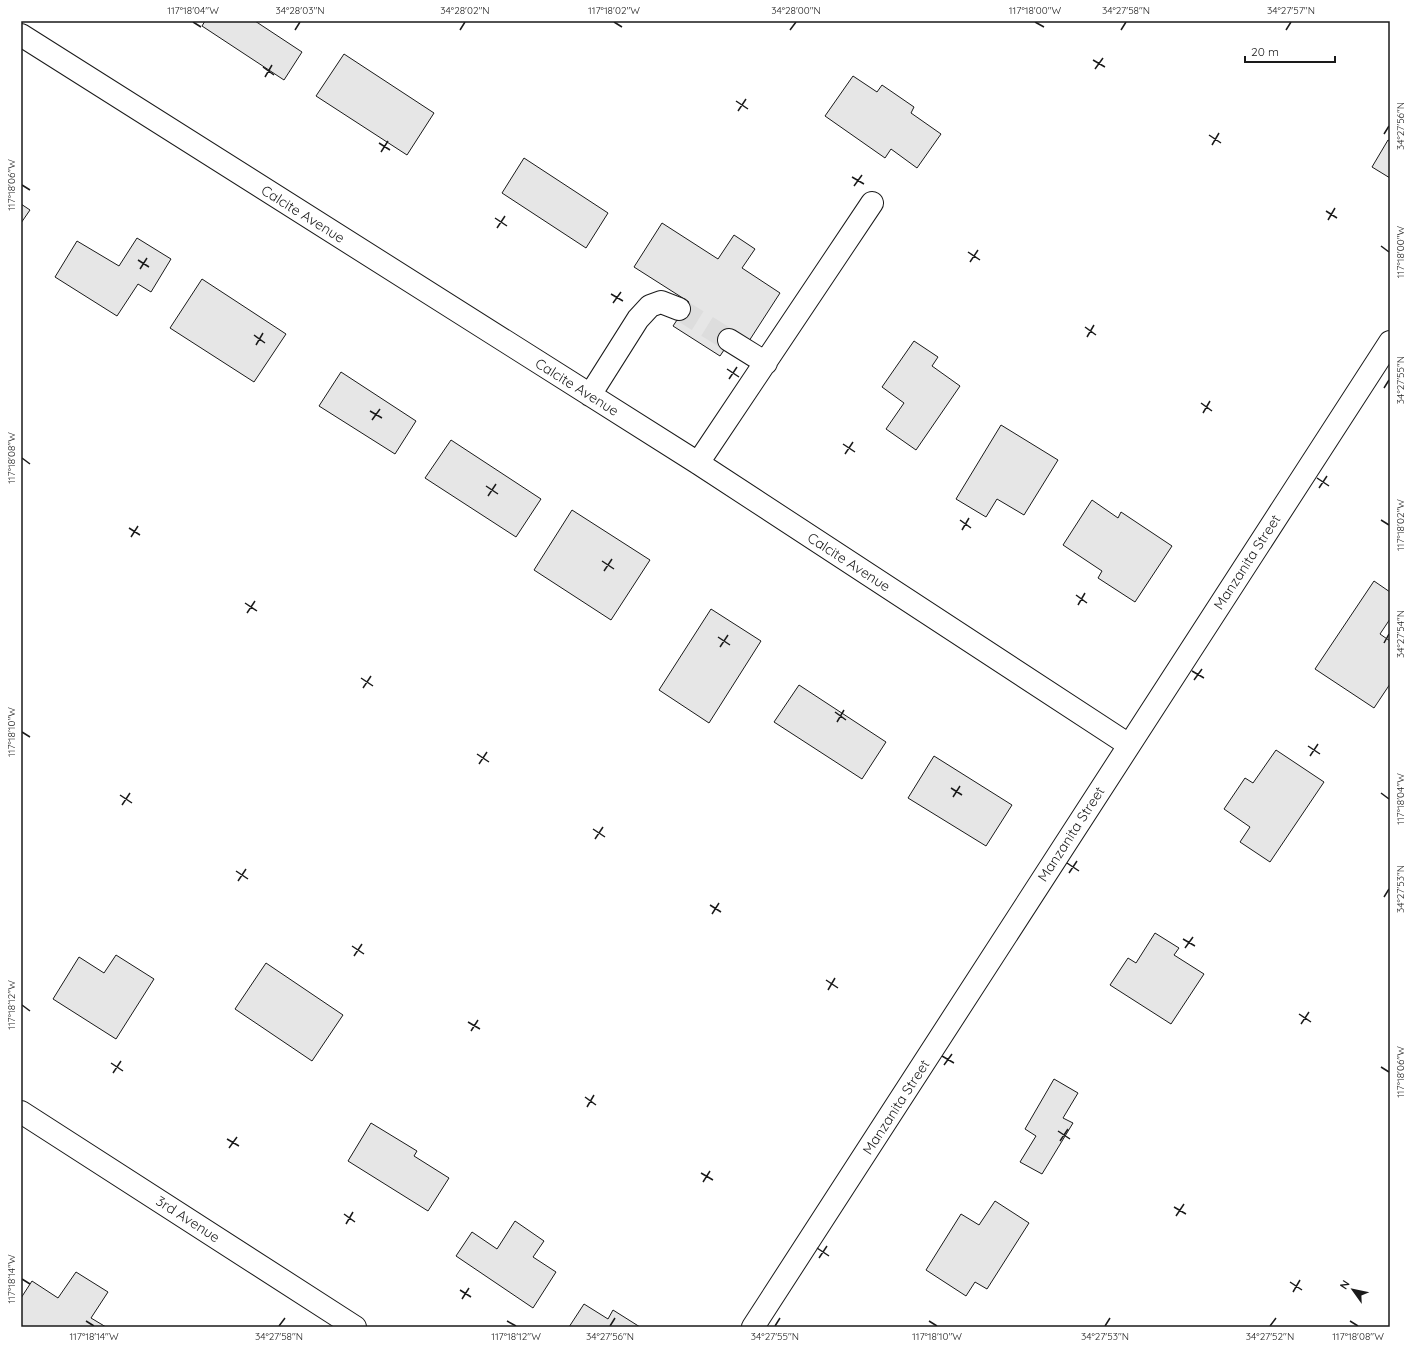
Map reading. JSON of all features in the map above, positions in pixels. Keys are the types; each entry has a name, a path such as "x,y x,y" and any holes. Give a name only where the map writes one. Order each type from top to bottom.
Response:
{"street":[{"name":"Calcite Avenue","path":"21,35 698,463 1128,745"},
{"path":"698,463 872,203"},
{"path":"590,395 638,319 650,306 661,302 678,309"},
{"path":"729,340 766,363"},
{"name":"Manzanita Street","path":"754,1327 1128,745 1390,342"},
{"name":"3rd Avenue","path":"21,1112 355,1327"}],"building":[{"path":"205,21 255,21 302,52 284,80 202,26"},
{"path":"344,54 434,113 407,155 316,96"},
{"path":"853,76 877,92 882,85 914,107 911,113 941,134 917,168 891,149 885,158 825,116"},
{"path":"1388,140 1390,141 1390,178 1372,167"},
{"path":"524,158 608,213 586,248 502,193"},
{"path":"21,204 30,210 21,223"},
{"path":"662,223 718,259 734,235 755,249 742,268 780,293 749,341 736,332 720,356 673,326 689,302 634,267"},
{"path":"137,238 171,259 151,292 138,284 117,316 55,277 77,241 119,266"},
{"path":"202,279 286,334 254,382 170,328"},
{"path":"914,341 938,357 932,366 960,386 916,450 886,429 904,403 882,387"},
{"path":"341,372 416,421 395,454 319,406"},
{"path":"1001,425 1058,460 1024,515 997,499 986,517 956,499"},
{"path":"451,440 541,499 516,537 425,478"},
{"path":"1092,500 1118,518 1121,512 1172,546 1135,602 1098,578 1102,571 1063,545"},
{"path":"572,510 650,560 611,620 534,570"},
{"path":"1374,581 1390,592 1390,619 1380,634 1390,641 1390,684 1374,708 1315,669"},
{"path":"711,609 761,641 709,723 659,690"},
{"path":"799,685 886,742 862,779 774,722"},
{"path":"1276,750 1324,782 1270,862 1240,842 1250,827 1224,809 1245,778 1253,783"},
{"path":"934,756 1012,805 986,846 908,798"},
{"path":"1155,933 1179,948 1174,955 1204,974 1171,1024 1110,985 1128,958 1136,963"},
{"path":"116,955 154,979 116,1039 53,999 79,957 104,973"},
{"path":"266,963 343,1015 312,1061 235,1009"},
{"path":"1054,1079 1078,1093 1063,1118 1073,1123 1042,1174 1020,1162 1036,1136 1025,1129"},
{"path":"371,1123 417,1151 414,1156 449,1178 428,1211 348,1161"},
{"path":"995,1201 1029,1223 987,1289 975,1282 966,1296 926,1270 961,1214 979,1225"},
{"path":"515,1221 544,1241 533,1257 556,1272 533,1308 456,1256 472,1232 497,1249"},
{"path":"76,1272 108,1292 91,1318 106,1327 21,1327 21,1298 32,1281 58,1298"},
{"path":"584,1304 608,1319 613,1310 640,1327 569,1327"}],"tunnel":[{"path":"679,309 729,340"}]}
